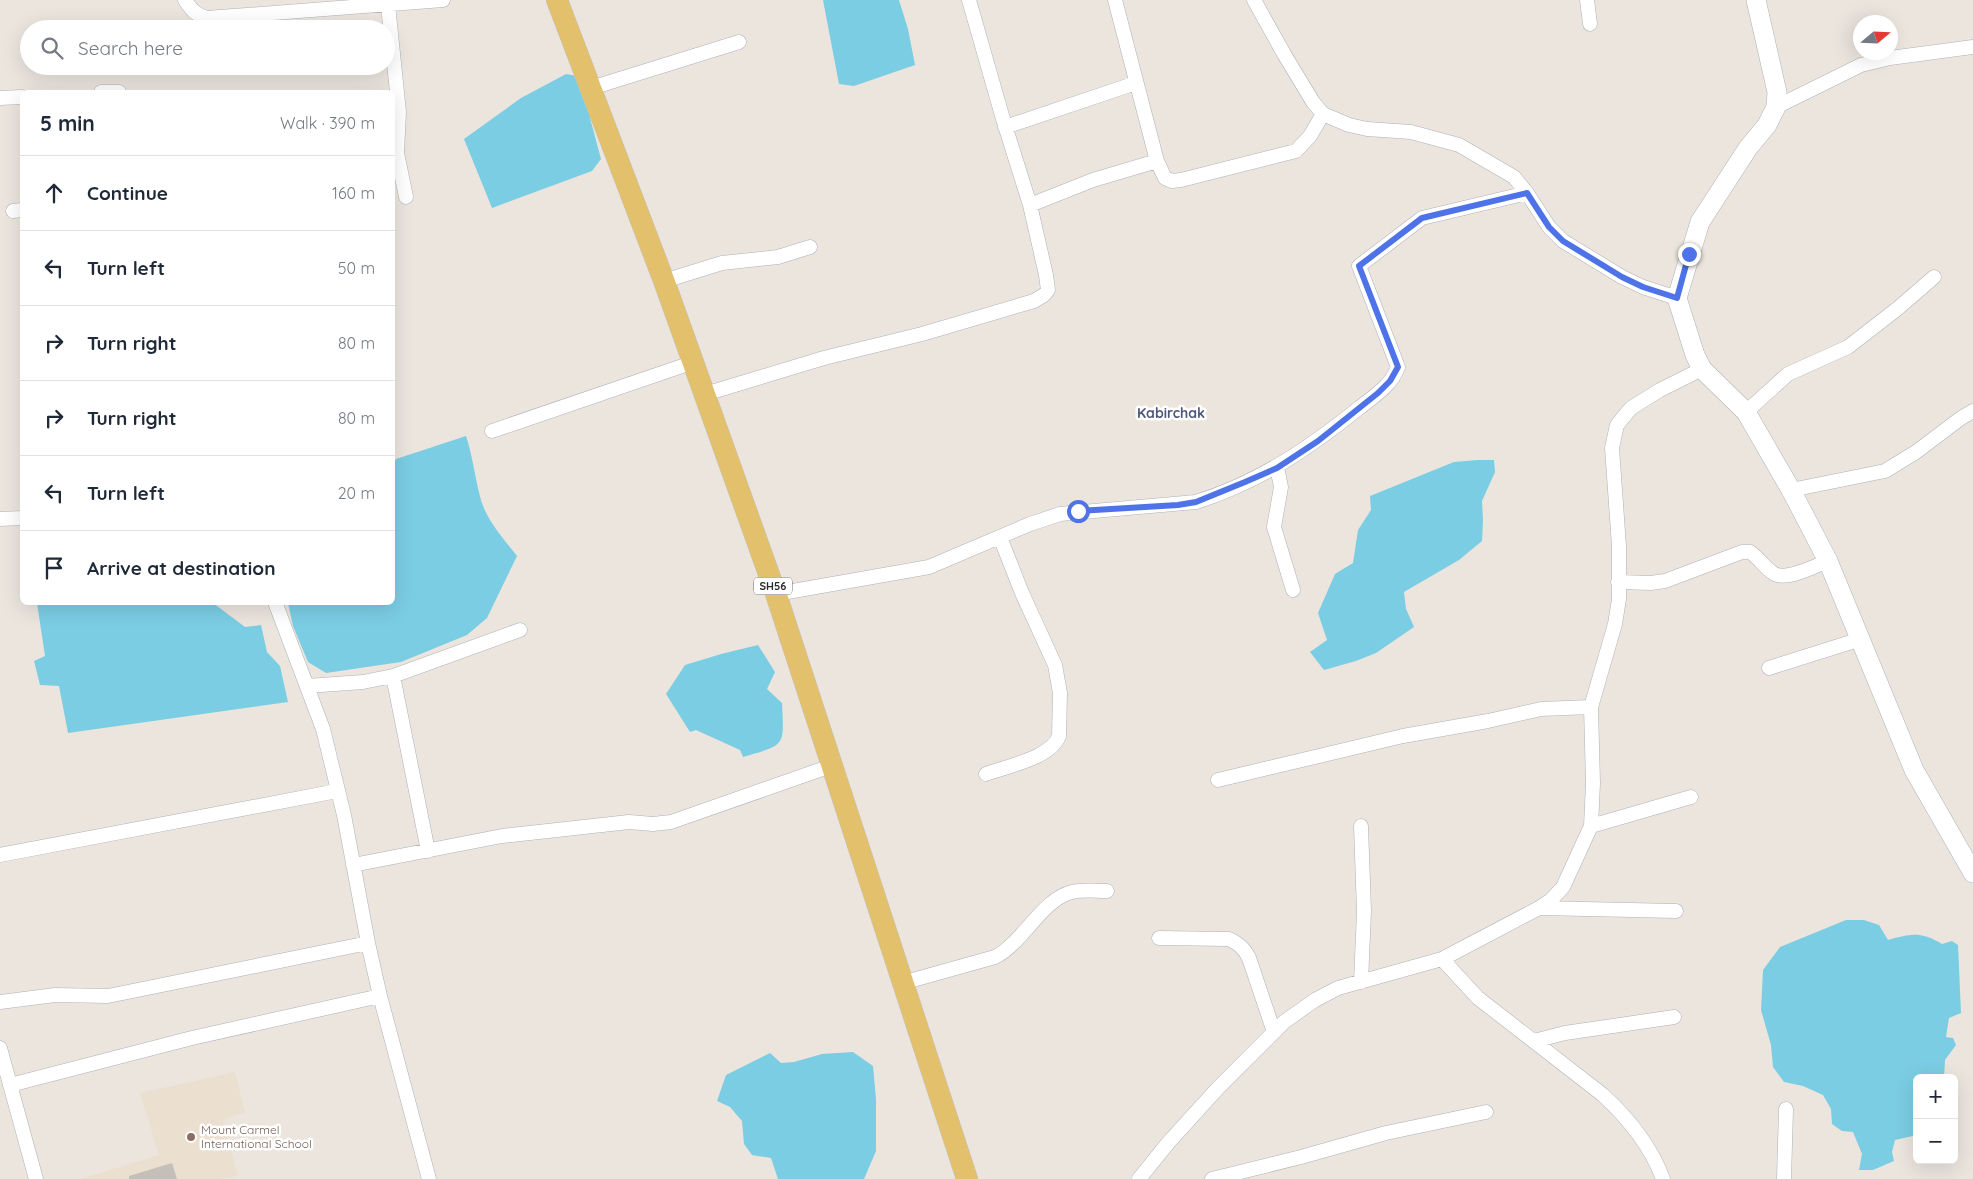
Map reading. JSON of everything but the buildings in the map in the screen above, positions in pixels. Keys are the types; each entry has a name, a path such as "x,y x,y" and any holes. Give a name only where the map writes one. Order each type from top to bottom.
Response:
{"main road":[{"name":"SH56","path":"557,0 694,362 776,594 966,1179"},
{"path":"1756,0 1777,92 1776,107 1767,125 1748,148 1700,222 1677,298 1695,355 1702,369 1746,412 1791,490 1828,562 1914,770 1973,873"}],"street":[{"path":"184,0 190,9 206,18 443,0"},
{"path":"705,394 824,358 922,334 1034,301 1048,290 1030,205 1005,127 969,0"},
{"path":"1115,0 1157,161 1165,178 1172,181 1296,151 1310,136 1324,114"},
{"path":"1254,0 1313,102 1324,114 1349,125 1367,129 1411,132 1460,145 1514,178 1527,193 1549,227 1563,241 1622,277 1643,287 1677,298"},
{"path":"1587,0 1590,24"},
{"path":"388,5 390,20"},
{"path":"591,88 739,42"},
{"path":"1776,107 1861,65 1890,58 1973,47"},
{"path":"395,73 399,112 397,153 406,198"},
{"path":"1005,127 1136,83"},
{"path":"0,98 20,97"},
{"path":"1030,205 1093,180 1157,161"},
{"path":"776,594 929,567 1030,524 1060,514 1196,502 1277,468 1318,441 1378,393 1396,373 1398,367 1359,266 1422,218 1527,193"},
{"path":"664,281 722,264 778,256 810,247"},
{"path":"1746,412 1788,374 1848,347 1898,309 1934,277"},
{"path":"492,431 694,362"},
{"path":"1139,1179 1168,1143 1218,1088 1284,1022 1316,1000 1338,988 1442,959 1539,908 1551,900 1563,887 1591,826 1593,783 1591,707 1615,624 1619,599 1619,546 1612,448 1617,425 1631,408 1660,390 1702,369"},
{"path":"1791,490 1885,471 1916,452 1973,411"},
{"path":"1277,468 1281,492 1274,518 1274,528 1293,590"},
{"path":"0,519 20,518"},
{"path":"986,774 1046,753 1057,742 1059,736 1060,693 1055,666 1022,593 1000,537"},
{"path":"1618,582 1651,583 1664,581 1742,552 1750,552 1775,575 1782,577 1793,575 1828,562"},
{"path":"276,605 323,729 344,815 380,996 429,1179"},
{"path":"307,686 363,682 393,676 520,630"},
{"path":"1770,668 1861,639"},
{"path":"393,676 428,852"},
{"path":"1218,780 1404,736 1488,721 1541,709 1591,707"},
{"path":"353,865 428,852 502,836 629,822 653,824 671,822 831,766"},
{"path":"0,855 337,791"},
{"path":"1591,826 1691,797"},
{"path":"1361,826 1364,911 1361,982"},
{"path":"902,983 995,957 1003,953 1037,918 1069,892 1079,890 1107,891"},
{"path":"1539,908 1676,911"},
{"path":"1159,938 1229,939 1238,943 1249,958 1274,1032"},
{"path":"0,1002 55,995 108,996 368,943"},
{"path":"1442,959 1478,998 1604,1095 1636,1130 1659,1168 1663,1179"},
{"path":"7,1094 192,1038 380,996"},
{"path":"1534,1041 1565,1033 1674,1017"},
{"path":"0,1048 7,1094 36,1179"},
{"path":"1784,1179 1786,1109"},
{"path":"1212,1179 1386,1133 1486,1112"}],"shaded area":[{"name":"Mount Carmel International School","path":"235,1072 245,1112 223,1120 238,1176 221,1179 80,1179 159,1155 140,1093"}],"water":[{"path":"823,0 899,0 908,29 915,65 854,86 839,84"},
{"path":"566,74 582,77 592,96 590,118 601,159 592,171 492,208 464,139 521,98"},
{"path":"466,436 483,507 496,530 517,556 487,618 467,635 401,662 326,673 308,662 293,626 288,605 395,605 396,459"},
{"path":"1494,460 1495,472 1482,501 1482,541 1459,560 1404,592 1406,609 1414,627 1376,653 1324,670 1310,652 1327,640 1318,613 1335,574 1353,563 1358,530 1371,510 1370,496 1454,462"},
{"path":"37,605 216,605 245,627 261,625 267,652 280,666 288,702 68,733 59,686 40,685 34,661 45,656"},
{"path":"758,645 775,672 767,689 782,703 783,729 782,736 775,746 743,757 740,750 696,730 690,732 666,694 685,665"},
{"path":"1846,920 1864,920 1879,925 1888,940 1903,936 1921,935 1942,944 1952,941 1958,945 1961,1013 1949,1018 1946,1037 1953,1038 1956,1045 1945,1060 1944,1074 1913,1074 1913,1136 1895,1140 1892,1152 1894,1161 1873,1170 1859,1170 1862,1154 1853,1132 1842,1131 1832,1124 1831,1109 1823,1095 1803,1086 1784,1082 1773,1067 1771,1045 1761,1010 1763,970 1780,947"},
{"path":"853,1052 873,1066 876,1099 876,1151 864,1179 778,1179 771,1158 752,1155 744,1144 742,1121 730,1107 717,1101 726,1075 770,1053 781,1063 794,1062 822,1054"}],"place":[{"name":"Mount Carmel International School","path":"191,1137"}],"district":[{"name":"Kabirchak","path":"1171,413"}],"route":[{"path":"1078,511 1178,505 1210,497 1277,468 1318,441 1378,393 1390,381 1398,367 1359,266 1422,218 1527,193 1549,227 1563,241 1622,277 1643,287 1677,298 1689,254"}]}
